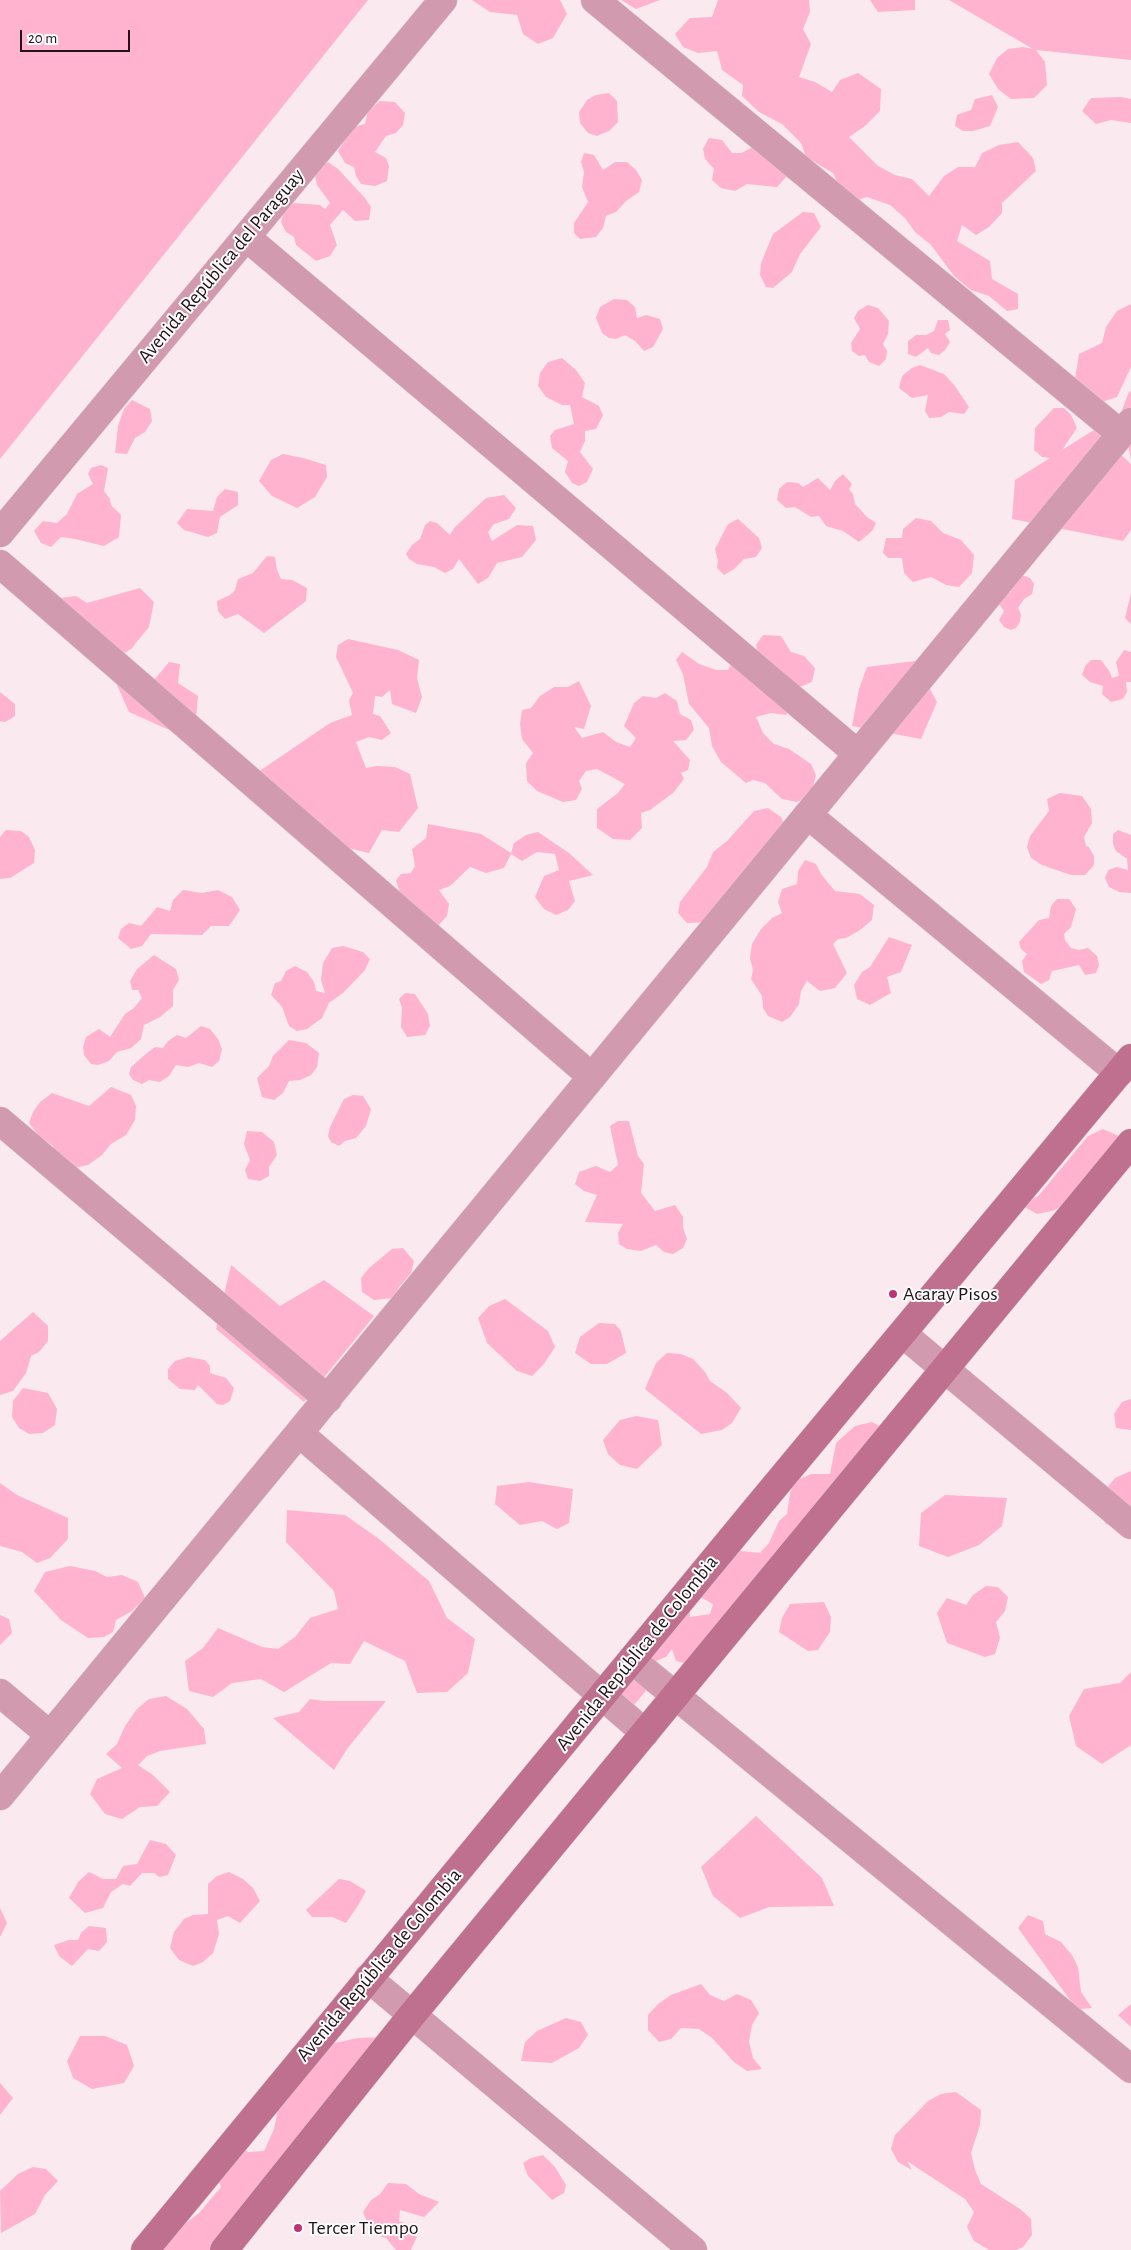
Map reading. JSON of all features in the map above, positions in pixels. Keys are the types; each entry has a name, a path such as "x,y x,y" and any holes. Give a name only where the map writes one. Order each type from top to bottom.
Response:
{"street":[{"name":"Avenida República del Paraguay","path":"0,533 443,0"},
{"path":"0,1796 1126,428 595,0"},
{"path":"246,237 858,754"},
{"path":"0,564 592,1078"},
{"path":"808,816 1125,1066"},
{"name":"Avenida República de Colombia","path":"146,2250 368,1978 1125,1066"},
{"path":"0,1121 328,1399"},
{"path":"224,2250 412,2016 1131,1143"},
{"path":"903,1334 1131,1525"},
{"path":"299,1433 645,1733"},
{"path":"632,1660 1131,2069"},
{"path":"0,1693 50,1735"},
{"path":"368,1978 693,2250"}],"shaded area":[{"path":"0,0 368,0 0,459"},
{"path":"472,0 560,0 567,14 553,38 538,44 523,34 517,15 490,12"},
{"path":"621,0 660,0 636,9"},
{"path":"718,0 809,0 810,12 803,29 811,44 799,77 815,82 832,92 840,80 858,73 881,89 880,111 865,126 849,137 878,166 895,175 912,179 929,196 944,176 958,167 975,167 982,153 999,145 1018,142 1033,158 1036,171 1002,203 1002,213 989,227 976,235 962,225 957,241 990,261 992,279 1018,294 1018,309 1007,311 989,296 971,290 954,276 931,245 915,232 905,218 890,205 867,197 857,200 838,184 833,173 806,157 801,143 782,124 759,112 742,96 743,85 722,70 717,51 698,53 683,47 675,34 690,18 712,17"},
{"path":"870,0 915,0 915,10 878,12"},
{"path":"949,0 1131,0 1131,60 1036,50 1045,62 1047,85 1034,98 1011,99 998,89 989,74 997,58 1008,49 1023,47 1033,49"},
{"path":"609,93 617,101 618,122 609,131 597,136 588,133 580,123 579,112 587,100 596,95"},
{"path":"992,95 998,107 990,126 973,131 963,131 955,126 957,115 971,110 975,99"},
{"path":"1121,97 1131,99 1131,123 1111,120 1096,124 1082,111 1091,98"},
{"path":"380,101 395,102 405,113 403,125 396,133 386,136 375,152 386,158 389,166 387,181 375,186 361,184 356,176 354,167 345,163 338,151 354,127 365,124 368,111"},
{"path":"709,138 722,140 732,153 741,153 757,145 787,176 777,187 747,184 735,191 721,188 712,180 714,169 705,159 703,149"},
{"path":"584,153 594,155 603,170 615,162 627,162 636,170 642,180 639,192 626,201 616,212 606,216 603,228 596,237 580,239 574,233 574,223 588,202 582,187 584,172 581,162"},
{"path":"328,162 338,169 371,207 369,220 355,221 343,210 330,225 337,245 330,256 316,261 296,245 294,237 286,232 281,222 284,211 294,203 320,205 325,209 330,203 317,185 314,171"},
{"path":"803,212 814,213 821,227 800,254 792,272 773,288 766,287 760,275 761,263 773,234"},
{"path":"614,299 627,300 635,307 637,318 646,315 660,319 663,329 653,347 644,351 635,341 625,335 616,339 609,338 602,333 596,318 600,307"},
{"path":"1131,304 1131,367 1117,397 1105,401 1083,401 1075,379 1079,354 1102,343 1106,327 1117,311"},
{"path":"868,305 878,308 889,321 888,334 883,344 887,351 886,359 879,366 869,362 865,355 859,356 852,351 851,343 860,329 854,318 858,311"},
{"path":"938,320 948,320 950,330 945,334 950,342 945,350 939,355 931,353 928,348 916,357 908,354 908,341 916,335 926,335 934,331"},
{"path":"562,358 576,370 585,383 582,397 599,406 603,415 596,429 585,431 585,441 580,452 593,469 587,482 579,486 572,483 565,472 568,461 552,448 550,436 555,430 574,424 570,405 562,405 546,397 538,386 540,373 548,362"},
{"path":"920,365 944,374 955,386 969,407 964,414 949,412 941,417 929,418 925,411 928,395 912,398 899,388 902,376 912,368"},
{"path":"1131,391 1131,460 1122,410"},
{"path":"132,400 150,409 152,421 145,432 135,438 127,454 115,453 118,426 124,409"},
{"path":"1054,408 1064,408 1071,415 1077,428 1062,450 1094,430 1131,464 1131,530 1123,541 1012,519 1015,480 1050,458 1042,457 1034,450 1035,428"},
{"path":"283,454 326,465 327,477 315,497 297,508 272,496 259,481 271,460"},
{"path":"101,465 108,468 104,491 110,499 111,505 121,515 119,537 104,546 61,537 51,547 41,543 34,531 43,521 57,523 67,514 77,494 93,484 88,474 91,468"},
{"path":"843,474 852,484 849,489 853,494 855,504 867,517 876,523 873,530 859,542 843,531 826,526 819,516 811,517 795,507 786,508 777,500 779,489 787,482 798,483 803,487 818,478 830,490 835,481"},
{"path":"225,489 238,492 238,505 220,517 217,533 208,537 184,530 177,523 187,509 213,511 217,497"},
{"path":"504,495 516,508 509,519 494,524 488,532 492,541 517,525 533,526 536,540 522,557 497,563 488,578 478,584 459,559 453,569 445,573 434,567 417,564 409,559 406,554 412,545 420,539 425,525 430,521 437,523 450,535 454,528 486,498"},
{"path":"916,518 931,521 943,533 961,540 974,555 972,573 959,587 946,585 931,577 913,582 904,573 902,558 888,558 883,553 886,538 902,538 903,529"},
{"path":"738,519 759,538 762,548 756,557 744,559 734,569 724,575 717,568 718,561 715,549 728,524"},
{"path":"267,556 275,557 281,579 292,580 307,588 306,601 264,633 238,614 225,619 218,611 217,601 230,595 235,590 238,579 253,573"},
{"path":"1009,571 1030,578 1034,584 1032,594 1024,599 1018,608 1021,614 1020,622 1016,628 1011,630 1004,627 999,620 1004,611 993,595 1004,585 1011,593"},
{"path":"140,588 154,602 149,627 131,649 105,665 54,599 76,596 87,603"},
{"path":"1131,593 1131,624 1125,618"},
{"path":"763,635 781,636 791,652 804,656 815,668 812,682 800,687 787,684 759,658 756,645"},
{"path":"348,639 398,650 419,660 417,678 422,697 416,713 392,704 390,690 382,697 375,696 373,714 380,716 391,733 382,740 369,737 356,742 366,768 377,766 395,767 410,774 418,808 399,832 382,830 369,853 344,847 257,794 261,770 330,723 352,715 349,700 353,693 336,657 338,645"},
{"path":"1124,650 1131,652 1131,682 1126,682 1127,692 1123,699 1111,702 1102,694 1103,686 1090,682 1082,675 1085,666 1091,660 1101,660 1112,678 1119,676 1116,662"},
{"path":"682,652 699,664 716,670 728,670 734,658 790,708 786,715 771,713 756,717 763,733 774,744 789,749 811,764 816,775 811,795 797,802 782,799 765,783 753,780 746,783 721,762 712,746 709,728 689,704 683,674 676,660"},
{"path":"915,661 937,702 921,739 852,726 859,689 867,667"},
{"path":"169,662 180,664 178,683 198,696 196,718 176,733 129,712 116,683 140,667 155,679"},
{"path":"579,681 591,706 584,729 574,727 582,738 603,732 616,742 630,747 636,738 624,726 634,703 643,696 656,698 665,693 677,701 680,714 691,720 694,730 686,740 673,741 690,760 688,770 681,773 684,779 673,793 650,810 641,813 642,828 630,840 613,839 597,828 597,809 618,793 625,784 597,769 586,771 579,781 582,789 576,800 563,802 537,791 527,781 526,763 533,753 522,739 520,724 522,710 531,708 540,696 554,687 568,687"},
{"path":"0,692 15,704 15,716 5,722 0,721"},
{"path":"1060,793 1082,796 1091,809 1092,823 1084,837 1086,846 1089,847 1094,856 1094,865 1085,875 1071,875 1042,865 1031,858 1027,847 1030,836 1049,811 1047,799"},
{"path":"768,808 781,817 786,827 710,922 687,923 678,913 680,902 707,867 713,852 727,841 754,811"},
{"path":"428,824 481,834 511,853 514,843 526,835 538,832 569,853 593,875 569,881 575,901 568,910 556,915 544,909 535,897 544,876 559,870 555,854 537,852 522,861 511,854 504,868 486,873 470,867 450,886 439,890 449,904 447,916 438,926 416,913 413,903 402,900 396,880 401,874 411,873 415,866 412,849 426,838"},
{"path":"6,830 21,831 29,837 35,850 34,863 10,878 0,879 0,837"},
{"path":"1118,830 1131,835 1131,893 1119,892 1109,887 1105,878 1108,870 1117,867 1128,870 1127,859 1116,851 1113,844 1113,834"},
{"path":"805,860 816,864 821,874 835,891 860,894 874,905 872,920 860,930 846,938 838,939 833,944 847,973 835,988 820,991 807,981 801,991 799,1004 790,1017 782,1022 768,1016 763,1008 762,996 751,979 753,970 750,958 752,944 761,929 772,918 782,913 778,902 782,889 797,884 798,871"},
{"path":"183,890 202,893 218,890 232,897 240,910 229,926 211,926 202,935 151,934 142,946 131,949 118,938 121,929 129,923 141,926 157,907 170,911 173,900"},
{"path":"1057,899 1069,899 1076,909 1071,927 1064,934 1065,940 1071,948 1079,950 1088,948 1097,956 1099,965 1096,973 1085,975 1079,965 1052,971 1049,980 1041,984 1024,972 1022,961 1027,954 1021,949 1019,942 1039,920 1049,918 1051,906"},
{"path":"889,937 912,945 901,972 887,977 891,993 870,1005 857,999 854,985 862,972 870,967"},
{"path":"343,946 363,952 370,959 365,970 343,993 329,1003 322,1018 307,1029 297,1031 289,1026 282,1007 271,995 275,983 281,981 286,971 295,966 307,972 314,982 316,991 325,993 321,980 323,963 332,948"},
{"path":"154,955 176,969 179,980 173,990 173,1006 160,1017 144,1025 141,1039 131,1048 117,1052 109,1061 98,1065 91,1064 84,1055 83,1047 86,1037 99,1029 110,1037 125,1014 134,1008 142,998 138,990 132,990 130,981 137,969"},
{"path":"405,993 415,994 428,1014 430,1026 425,1035 407,1037 401,1027 402,1008 399,999"},
{"path":"201,1026 210,1029 218,1039 222,1049 219,1061 212,1067 199,1063 188,1067 176,1065 169,1076 160,1082 149,1080 142,1084 133,1080 129,1074 131,1067 147,1053 155,1047 163,1048 168,1041 177,1035 186,1038"},
{"path":"289,1040 306,1043 319,1053 317,1067 311,1075 300,1080 289,1081 283,1093 274,1100 262,1097 257,1078 269,1066 273,1056"},
{"path":"111,1087 131,1095 136,1106 135,1120 126,1135 111,1144 102,1155 88,1165 70,1169 56,1159 53,1146 39,1136 29,1123 33,1112 40,1102 52,1093 89,1106"},
{"path":"353,1095 363,1096 371,1109 366,1126 356,1138 345,1141 339,1146 331,1142 328,1136 330,1127 344,1099"},
{"path":"618,1121 629,1121 638,1156 644,1164 641,1193 655,1211 675,1205 683,1217 683,1228 687,1239 683,1248 673,1254 664,1252 656,1245 641,1251 627,1249 619,1244 618,1233 623,1224 585,1222 597,1195 584,1191 575,1184 579,1172 596,1166 610,1172 618,1165 610,1126"},
{"path":"1103,1129 1130,1141 1067,1204 1052,1211 1037,1214 1023,1206 1039,1195 1088,1136"},
{"path":"247,1131 262,1132 274,1142 277,1155 269,1167 269,1176 260,1181 248,1179 245,1170 250,1160 244,1144"},
{"path":"403,1248 414,1261 411,1273 399,1287 393,1298 374,1300 362,1292 361,1278 369,1268 392,1249"},
{"path":"231,1265 280,1306 324,1280 374,1316 304,1402 216,1329"},
{"path":"505,1299 548,1331 555,1347 544,1364 532,1376 517,1371 487,1343 478,1318 489,1306"},
{"path":"33,1312 48,1326 48,1341 39,1352 31,1356 26,1373 13,1391 0,1395 0,1341"},
{"path":"599,1323 615,1324 621,1331 626,1353 607,1364 591,1364 575,1353 580,1337"},
{"path":"667,1353 681,1354 693,1359 705,1372 710,1381 727,1393 741,1408 732,1423 722,1430 701,1434 645,1389 656,1363"},
{"path":"188,1357 205,1360 210,1366 210,1373 226,1378 234,1388 230,1401 223,1405 217,1404 198,1385 195,1390 180,1389 168,1379 168,1369 175,1361"},
{"path":"23,1388 48,1393 57,1409 55,1425 43,1433 29,1434 19,1428 12,1417 13,1401"},
{"path":"1131,1399 1131,1430 1116,1428 1114,1414 1122,1402"},
{"path":"636,1416 658,1420 662,1445 637,1469 620,1465 608,1454 603,1440 620,1420"},
{"path":"872,1422 887,1430 691,1665 676,1661 672,1649 666,1657 651,1663 649,1687 630,1710 605,1674 615,1658 675,1597 690,1610 690,1617 710,1614 713,1604 702,1598 694,1599 714,1548 760,1553 769,1543 779,1521 787,1514 790,1493 795,1481 811,1474 830,1474 836,1443 855,1426"},
{"path":"1131,1471 1131,1534 1106,1524 1096,1511 1103,1493 1115,1478"},
{"path":"529,1482 573,1489 569,1523 557,1529 542,1521 520,1525 495,1504 497,1486"},
{"path":"0,1483 17,1495 68,1518 68,1539 50,1558 37,1563 22,1552 0,1546"},
{"path":"945,1495 1007,1498 1002,1526 979,1545 948,1557 919,1546 921,1513"},
{"path":"287,1510 345,1515 379,1539 429,1581 447,1618 475,1639 468,1673 447,1692 417,1693 405,1661 364,1641 350,1664 331,1663 284,1692 261,1679 232,1683 213,1697 189,1691 185,1661 203,1648 218,1628 262,1647 278,1649 295,1637 310,1618 338,1609 334,1591 286,1542"},
{"path":"70,1566 95,1571 107,1577 122,1575 138,1582 145,1598 132,1611 116,1620 113,1632 104,1637 88,1638 61,1620 34,1591 45,1572"},
{"path":"986,1586 998,1587 1008,1597 1005,1611 996,1622 1000,1638 995,1654 985,1657 947,1643 937,1613 947,1598 966,1605 973,1595"},
{"path":"824,1602 831,1617 830,1632 818,1650 808,1651 779,1632 782,1618 790,1604"},
{"path":"0,1615 9,1619 12,1633 0,1645"},
{"path":"1131,1672 1131,1745 1102,1764 1076,1746 1069,1716 1084,1689 1120,1683"},
{"path":"166,1696 187,1709 204,1729 206,1744 160,1751 147,1756 138,1765 153,1775 170,1792 157,1806 140,1807 122,1819 105,1814 90,1794 97,1779 122,1768 106,1754 117,1744 125,1726 137,1709 149,1699"},
{"path":"310,1699 324,1701 386,1701 347,1749 334,1770 273,1718 299,1712"},
{"path":"756,1816 822,1878 834,1906 769,1907 740,1918 713,1896 701,1867"},
{"path":"150,1840 166,1844 176,1855 168,1875 159,1877 154,1873 142,1873 130,1886 123,1884 111,1892 103,1908 85,1913 69,1898 78,1882 89,1872 103,1879 116,1879 123,1866 137,1864"},
{"path":"229,1872 243,1879 253,1888 260,1901 240,1923 228,1916 217,1920 219,1934 213,1953 203,1962 193,1966 179,1960 170,1948 174,1932 184,1919 193,1915 208,1914 208,1884 217,1876"},
{"path":"339,1879 350,1881 366,1891 346,1923 332,1917 312,1917 306,1910"},
{"path":"0,1908 7,1923 0,1937"},
{"path":"1028,1915 1043,1921 1045,1934 1061,1942 1072,1955 1078,1967 1081,1992 1092,2008 1080,2009 1070,2000 1018,1928"},
{"path":"89,1926 106,1928 107,1942 99,1951 88,1949 72,1966 59,1956 54,1945 69,1940 78,1940 81,1933"},
{"path":"701,1984 710,1995 724,2001 737,1994 751,2000 759,2013 752,2025 749,2042 753,2058 762,2069 747,2071 734,2062 712,2038 699,2029 681,2028 671,2039 659,2042 648,2030 648,2015 658,2004 671,1995"},
{"path":"1131,2004 1131,2027 1118,2015"},
{"path":"566,2018 581,2022 588,2035 579,2048 552,2063 521,2061 525,2042 537,2031"},
{"path":"80,2036 105,2036 127,2045 134,2066 124,2083 92,2089 73,2078 67,2061"},
{"path":"386,2037 238,2250 156,2250 199,2213 221,2187 209,2157 223,2141 249,2152 264,2151 274,2129 278,2109 330,2044 358,2038"},
{"path":"0,2083 13,2098 0,2115"},
{"path":"956,2092 981,2110 980,2125 971,2153 981,2184 1020,2209 1031,2219 1032,2235 1023,2247 1016,2250 989,2250 974,2241 967,2227 974,2212 965,2199 907,2161 912,2170 898,2162 891,2149 895,2135 928,2101 941,2094"},
{"path":"543,2155 555,2167 566,2185 564,2193 552,2200 528,2176 523,2163 531,2158"},
{"path":"33,2167 46,2169 58,2181 45,2195 35,2214 1,2233 0,2191 18,2174"},
{"path":"388,2183 406,2184 419,2194 439,2202 424,2217 400,2210 399,2221 408,2224 417,2237 412,2250 396,2250 386,2238 372,2234 363,2212 371,2200 380,2194"}],"place":[{"name":"Acaray Pisos","path":"893,1294"},
{"name":"Tercer Tiempo","path":"298,2228"}]}
